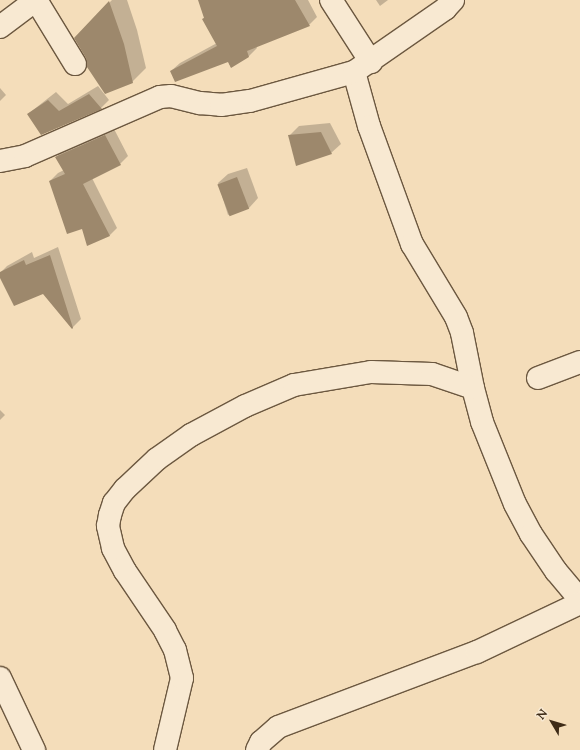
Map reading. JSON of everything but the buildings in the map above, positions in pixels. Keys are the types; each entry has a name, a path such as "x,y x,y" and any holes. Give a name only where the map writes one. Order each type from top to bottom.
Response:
{"street":[{"path":"0,27 36,0 75,64"},
{"path":"257,750 261,742 278,727 476,652 580,602 556,571 531,534 515,504 482,422 473,388 462,333 456,317 412,244 369,126 362,67 331,0"},
{"path":"0,161 25,156 160,97 171,96 200,103 221,105 250,101 362,67 445,9 453,0"},
{"path":"538,378 580,362"},
{"path":"165,750 182,678 175,650 165,630 129,577 113,548 108,526 110,515 114,503 125,489 156,459 191,436 245,406 294,385 371,372 432,374 473,388"},
{"path":"0,678 34,750"}]}
